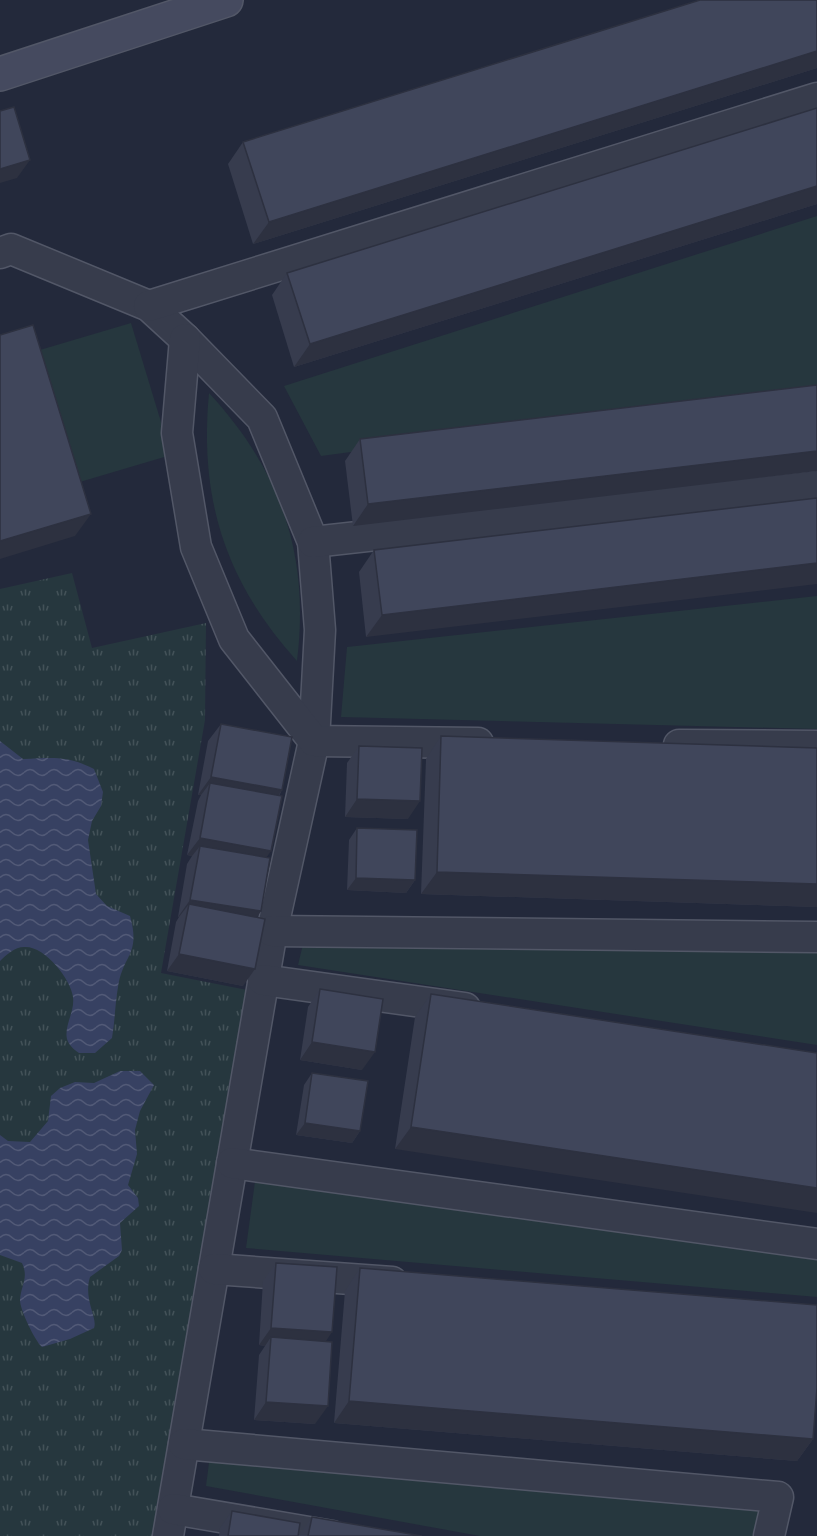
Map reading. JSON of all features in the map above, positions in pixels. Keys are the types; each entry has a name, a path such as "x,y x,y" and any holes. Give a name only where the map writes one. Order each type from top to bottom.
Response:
{"street":[{"path":"0,74 226,0"},
{"path":"148,306 817,98"},
{"path":"0,253 12,249 148,306 185,339 262,418 313,542 320,630 314,741 263,980 171,1523 332,1536"},
{"path":"185,339 177,433 196,547 234,639 314,741"},
{"path":"313,542 817,486"},
{"path":"314,741 506,743"},
{"path":"649,744 817,746"},
{"path":"272,931 817,937"},
{"path":"263,980 487,1011"},
{"path":"232,1162 817,1244"},
{"path":"214,1269 415,1284"},
{"path":"184,1444 778,1497 769,1536"}],"green space":[{"path":"817,216 817,390 321,456 284,386"},
{"path":"131,323 171,455 63,487 23,355"},
{"path":"209,393 255,453 272,484 285,516 294,550 299,585 300,622 297,661 272,631 251,600 222,537 213,503 208,468"},
{"path":"72,573 92,648 206,623 205,720 161,973 247,990 155,1536 0,1536 0,589"},
{"path":"817,596 817,729 341,717 347,647"},
{"path":"304,940 817,947 817,1045 298,965"},
{"path":"256,1174 817,1255 817,1297 246,1248"},
{"path":"210,1455 762,1506 756,1536 480,1536 206,1486"}],"water":[{"path":"0,741 23,759 67,759 94,769 103,792 101,806 92,821 88,840 96,894 107,906 130,916 133,939 120,976 112,1038 95,1053 79,1053 68,1041 66,1034 73,997 62,973 48,957 32,948 21,947 0,961"},
{"path":"120,1071 140,1071 154,1085 140,1111 135,1130 137,1154 128,1185 138,1198 139,1206 120,1223 122,1250 119,1256 90,1277 88,1293 94,1328 70,1339 42,1347 25,1318 21,1305 25,1277 22,1263 0,1255 0,1135 8,1141 30,1142 48,1121 51,1096 60,1088 75,1082 94,1083"}],"building":[{"path":"700,0 817,0 817,51 269,222 243,142"},
{"path":"14,107 30,160 0,169 0,111"},
{"path":"817,108 817,186 310,344 287,273"},
{"path":"33,325 91,514 0,541 0,335"},
{"path":"817,385 817,451 368,504 360,439"},
{"path":"817,498 817,563 382,615 374,550"},
{"path":"221,724 292,737 282,790 211,777"},
{"path":"441,736 817,748 817,884 437,872"},
{"path":"359,746 422,748 420,801 357,799"},
{"path":"210,783 282,796 271,851 200,838"},
{"path":"357,828 417,830 415,880 356,878"},
{"path":"200,846 270,858 261,911 190,900"},
{"path":"189,904 265,919 255,969 179,954"},
{"path":"320,989 383,999 375,1052 312,1042"},
{"path":"431,994 817,1053 817,1188 411,1127"},
{"path":"312,1073 368,1081 360,1131 305,1123"},
{"path":"276,1263 337,1267 332,1332 271,1328"},
{"path":"360,1268 817,1305 817,1388 813,1439 349,1401"},
{"path":"271,1337 332,1342 328,1406 266,1402"},
{"path":"232,1511 300,1523 298,1536 228,1536"},
{"path":"312,1517 422,1536 308,1536"}]}
